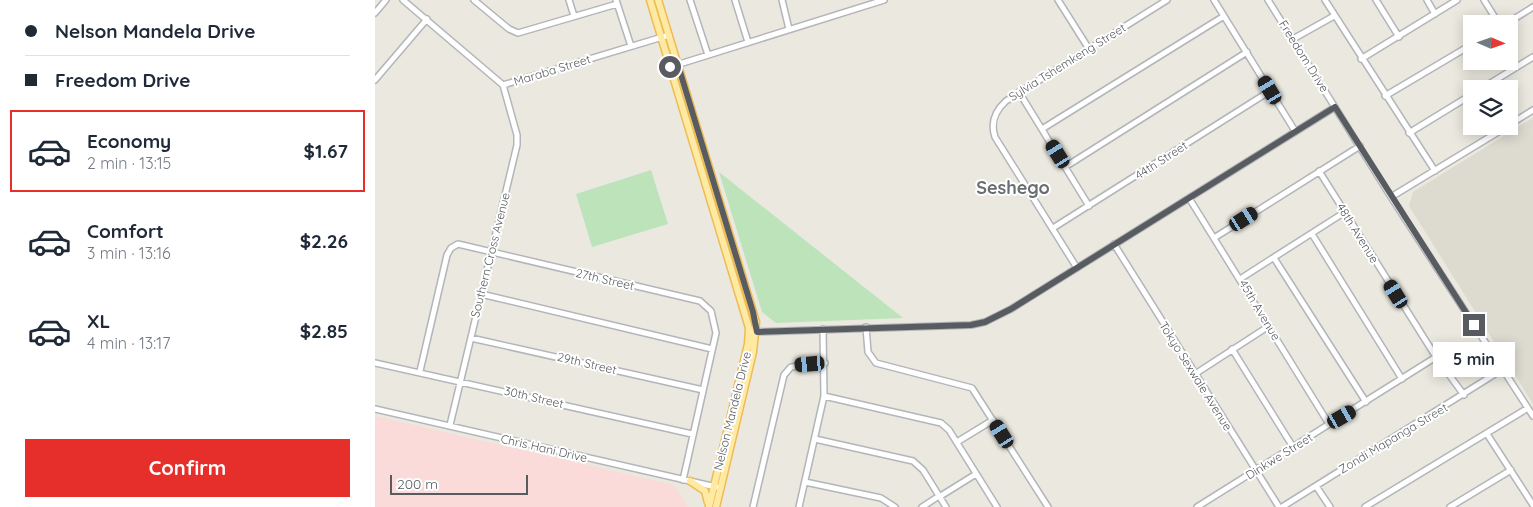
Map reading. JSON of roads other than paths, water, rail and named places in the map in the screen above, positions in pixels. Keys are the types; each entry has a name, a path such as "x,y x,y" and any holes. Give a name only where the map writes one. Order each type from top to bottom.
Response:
{"main road":[{"path":"650,0 753,332"},
{"name":"Nelson Mandela Drive","path":"658,0 753,312 753,332 717,488 709,507"},
{"path":"690,481 705,491 709,507"},
{"name":"Nelson Mandela Drive","path":"716,507 717,488"}],"street":[{"path":"375,13 386,0"},
{"name":"Maraba Street","path":"403,0 503,85 669,35"},
{"path":"474,0 515,33 617,2 631,46"},
{"path":"569,0 574,16"},
{"path":"690,0 708,55"},
{"path":"735,0 748,42"},
{"path":"782,0 789,29"},
{"path":"670,67 884,0"},
{"path":"1058,0 1089,48"},
{"name":"Sylvia Tshemkeng Street","path":"1077,268 993,132 993,120 1000,106 1019,92 1167,0"},
{"path":"1214,0 1295,131"},
{"name":"Freedom Drive","path":"1268,0 1391,197 1533,416"},
{"path":"1325,0 1361,59 1435,171"},
{"path":"1376,0 1399,37"},
{"path":"1427,0 1435,14"},
{"path":"1361,59 1457,0"},
{"path":"1484,0 1493,15"},
{"path":"1518,16 1533,7"},
{"path":"1042,129 1224,16"},
{"path":"1293,39 1334,16"},
{"path":"375,80 427,20"},
{"path":"1385,96 1463,50"},
{"path":"1065,167 1247,52"},
{"path":"1496,80 1533,57"},
{"name":"Southern Cross Avenue","path":"450,425 517,141 503,85"},
{"name":"44th Street","path":"1053,228 1270,90"},
{"path":"1019,92 1089,206"},
{"path":"1409,133 1463,100"},
{"path":"753,332 971,325 985,322 1011,309 1335,107"},
{"path":"1518,120 1533,110"},
{"path":"1391,197 1493,135"},
{"path":"1214,238 1360,146"},
{"name":"48th Avenue","path":"1319,171 1436,357 1464,395"},
{"name":"45th Avenue","path":"1189,198 1241,279 1329,424"},
{"path":"1241,279 1345,212"},
{"path":"1312,234 1402,379"},
{"name":"27th Street","path":"419,371 449,251 461,244 700,301 709,308 716,333 683,480"},
{"name":"Tokyo Sexwale Avenue","path":"1115,244 1280,507"},
{"path":"1274,258 1366,402"},
{"path":"481,294 712,349"},
{"path":"1195,374 1269,326"},
{"path":"866,328 868,352 873,361 968,385 977,393 1047,507"},
{"path":"799,507 824,396 823,329"},
{"name":"29th Street","path":"471,338 703,390"},
{"path":"1232,350 1293,447"},
{"name":"Dinkwe Street","path":"1197,507 1436,357"},
{"name":"30th Street","path":"375,362 692,434"},
{"path":"753,507 784,375 791,367 825,363"},
{"name":"Zondi Mapanga Street","path":"1280,507 1464,395 1503,369"},
{"path":"824,396 941,423 949,430 997,507"},
{"path":"1365,507 1528,408"},
{"name":"Chris Hani Drive","path":"375,409 717,488"},
{"path":"957,442 993,420"},
{"path":"1487,434 1533,505"},
{"path":"815,439 913,461 923,470 946,507"},
{"path":"1450,507 1511,470"},
{"path":"922,507 976,474"},
{"path":"805,482 881,498 895,507"},
{"path":"1316,486 1330,507"}],"district":[{"name":"Seshego","path":"1013,187"}]}
